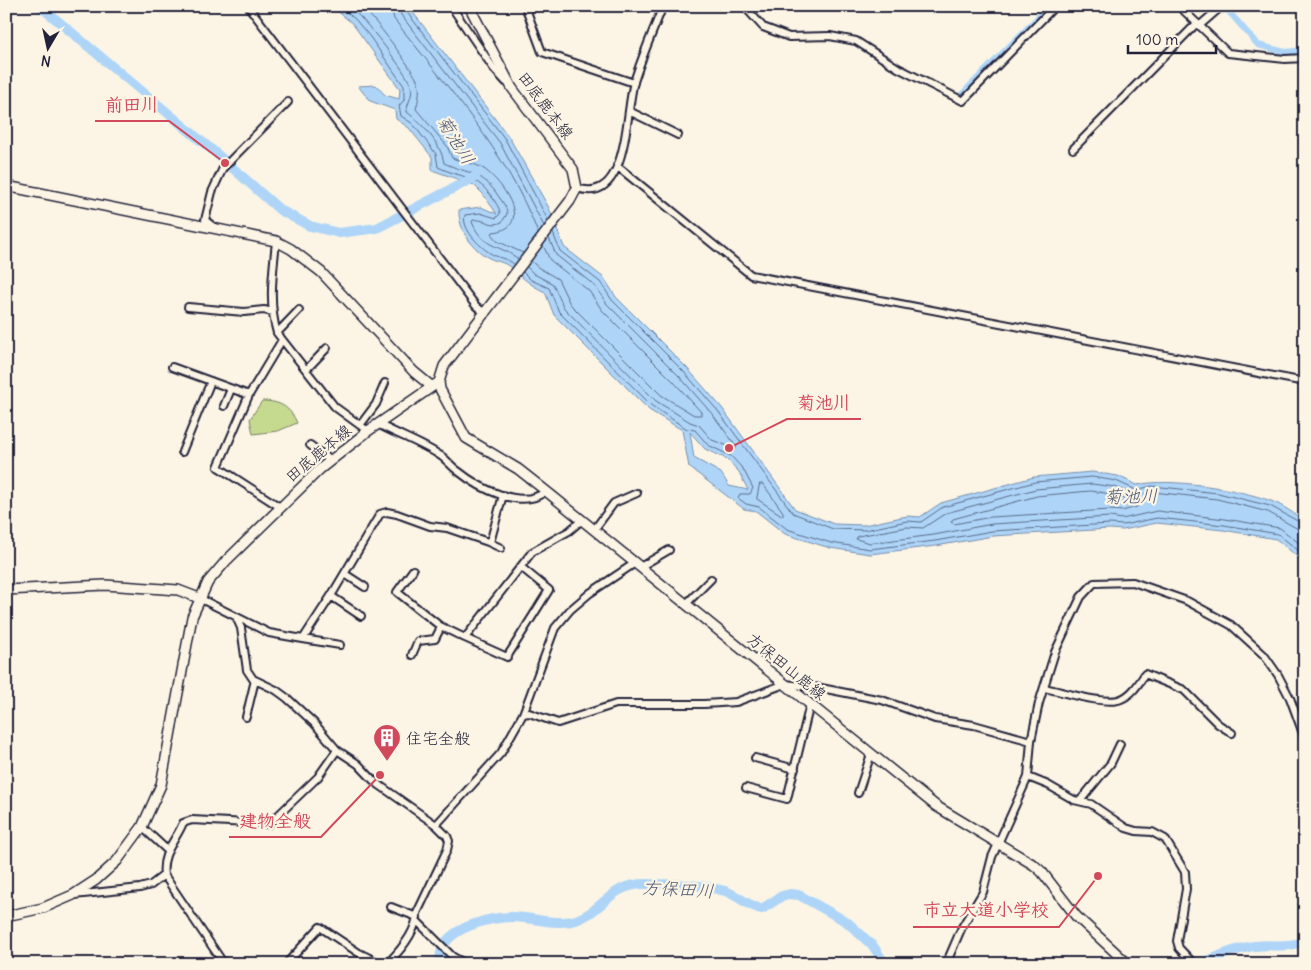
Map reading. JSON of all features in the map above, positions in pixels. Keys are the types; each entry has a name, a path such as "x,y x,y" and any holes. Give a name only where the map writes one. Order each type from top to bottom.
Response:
{"main road":[{"name":"田底鹿本線","path":"7,914 43,908 73,895 96,880 117,861 142,827 161,785 188,632 199,598 208,582 226,561 280,507 330,460 435,384 444,366 504,290 570,201 577,188 576,178 569,161 512,88 469,6"},
{"path":"6,186 276,241 292,249 321,272 414,372 435,384"},
{"name":"方保田山鹿線","path":"435,384 466,438 518,469 936,806 1042,872 1076,916 1128,964"},
{"path":"6,590 105,585 178,590 199,598"}],"street":[{"path":"248,6 476,306 486,314"},
{"path":"451,6 494,69 512,88"},
{"path":"525,6 542,52 634,83"},
{"path":"577,188 588,192 602,189 609,182 617,166 631,112 634,83 650,36 663,6"},
{"path":"744,6 763,27 789,37 830,36 856,41 898,68 963,101 1055,6"},
{"path":"1178,6 1228,53 1285,59 1305,58"},
{"path":"1073,149 1198,25 1222,6"},
{"path":"216,228 206,220 218,175 288,102"},
{"path":"631,112 678,135"},
{"path":"617,166 751,275 1305,382"},
{"path":"276,241 272,273 272,312 277,333 335,407 361,424 368,431"},
{"path":"188,307 244,312 258,310 272,312"},
{"path":"277,333 299,310"},
{"path":"280,507 218,467 249,395 282,340"},
{"path":"306,370 327,348"},
{"path":"172,367 249,395"},
{"path":"182,452 211,381"},
{"path":"361,424 376,404 385,383"},
{"path":"224,406 231,389"},
{"path":"378,424 441,456 472,481 503,495 522,500 533,499 546,491"},
{"path":"310,445 330,460"},
{"path":"594,530 614,503 637,493"},
{"path":"488,542 491,539 503,495"},
{"path":"303,639 345,574 380,514 387,512 415,519 430,526 447,528 501,548"},
{"path":"465,638 532,552 569,531 582,520"},
{"path":"436,825 501,753 523,714 555,628 570,610 590,593 638,565 669,550"},
{"path":"413,570 397,592 441,627 507,657 550,590 521,567"},
{"path":"345,574 365,587"},
{"path":"686,604 711,578"},
{"path":"946,964 962,927 983,892 988,869 997,845 1028,777 1031,741 1055,652 1081,597 1094,583 1133,582 1170,594 1205,610 1231,625 1264,655 1278,675 1290,698 1305,739"},
{"path":"331,596 361,616"},
{"path":"199,598 237,619 269,633 340,645"},
{"path":"237,619 241,628 247,670 255,680 276,690 287,698 314,723 337,750 358,764 375,782 436,825 447,836 448,844 417,919 408,937 387,964"},
{"path":"412,655 418,641 435,639 441,627"},
{"path":"1044,688 1102,700 1120,700 1136,688 1146,674 1184,690 1218,724 1232,732"},
{"path":"246,717 255,680"},
{"path":"523,714 529,713 558,723 616,704 736,702 785,684 821,688 882,700 933,718 974,725 1031,741"},
{"path":"746,788 787,799 810,704"},
{"path":"1080,801 1111,763 1120,744"},
{"path":"224,964 164,875 162,864 167,850 182,823 192,820 269,824 318,777 337,750"},
{"path":"858,793 871,754"},
{"path":"754,758 795,769"},
{"path":"1028,777 1080,801 1091,804 1126,828 1152,832 1165,839 1185,872 1186,889 1177,941 1179,948 1193,962"},
{"path":"142,827 167,850"},
{"path":"73,895 140,888 152,885 164,875"},
{"path":"391,907 417,919 450,953 466,964"},
{"path":"286,964 320,928 359,953 382,964"}],"green space":[{"path":"262,401 274,402 284,406 297,423 278,431 253,434 250,419"}],"water":[{"path":"331,6 408,6 509,137 549,208 564,247 604,278 616,297 687,368 722,408 795,509 834,524 864,525 907,516 920,517 941,503 1034,477 1092,472 1118,476 1137,485 1167,482 1185,483 1241,492 1275,503 1305,521 1305,563 1276,539 1223,530 1157,523 1123,530 1110,529 993,536 936,546 870,554 830,548 785,534 756,511 744,509 689,467 682,430 649,410 554,315 545,292 531,284 508,265 489,258 472,244 461,224 459,210 481,207 497,214 474,185 432,170 432,157 409,128 396,119 395,110 370,101 358,86 376,85 385,95 399,99 400,89 352,23","holes":["690,432 705,449 727,459 739,472 748,490 729,486 721,473 694,458"]}],"waterway":[{"path":"40,6 218,155 280,210 310,226 339,233 377,228 475,177"},
{"path":"960,96 1049,6"},
{"path":"1224,6 1258,45 1285,52 1305,50"},
{"name":"方保田川","path":"439,964 443,947 449,938 475,924 512,917 568,922 586,916 616,892 636,885 649,884 687,885 716,889 730,893 762,909 782,896 790,894 799,895 847,922 873,946 885,964"},
{"name":"方保田川","path":"1200,964 1248,947 1286,945 1305,941"}],"place":[{"name":"前田川","path":"225,163"},
{"name":"菊池川","path":"729,448"},
{"name":"住宅全般","path":"387,762"},
{"name":"建物全般","path":"380,775"},
{"name":"市立大道小学校","path":"1098,876"}]}
